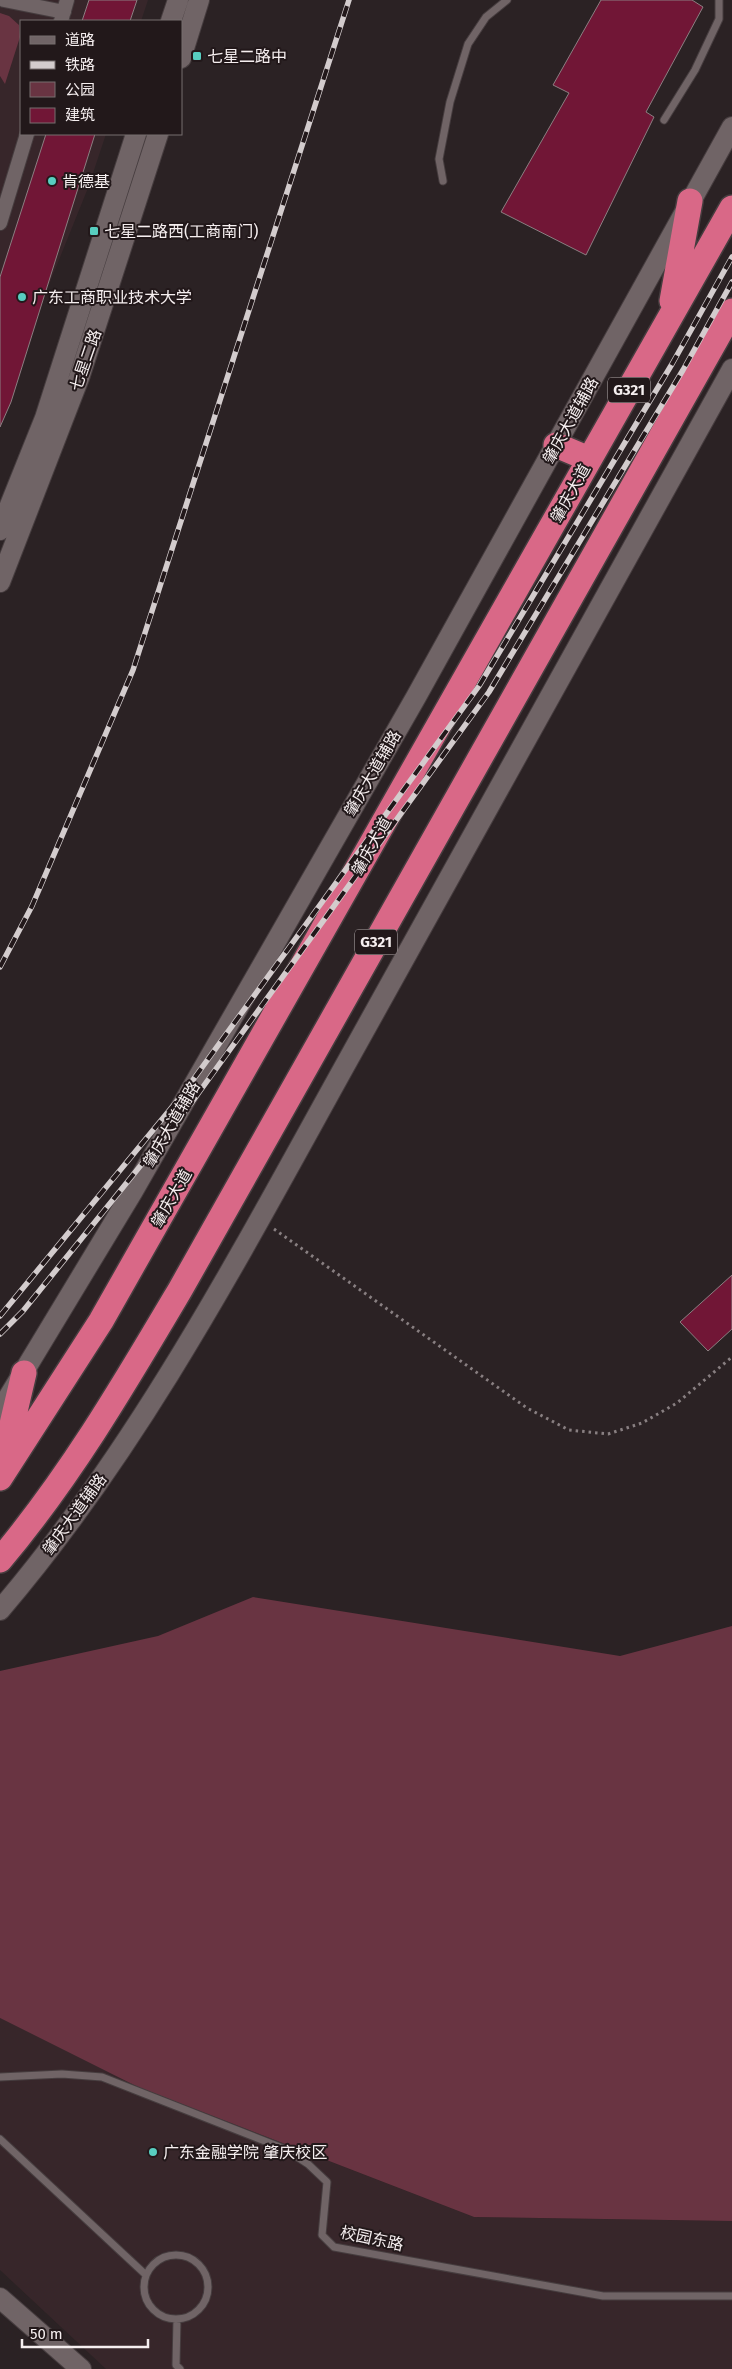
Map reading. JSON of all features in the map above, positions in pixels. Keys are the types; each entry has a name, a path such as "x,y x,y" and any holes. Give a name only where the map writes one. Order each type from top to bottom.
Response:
{"highway":[{"path":"668,321 690,200"},
{"name":"肇庆大道","path":"0,1476 46,1410 111,1304 732,208"},
{"name":"G321","path":"0,1560 72,1465 139,1359 732,311"},
{"path":"556,445 589,459"},
{"path":"0,1476 24,1373"}],"street":[{"path":"4,0 64,11"},
{"path":"171,20 178,0"},
{"path":"182,55 199,0"},
{"name":"肇庆大道辅路","path":"0,1411 138,1183 416,697 732,127"},
{"path":"0,223 27,135"},
{"name":"七星二路","path":"0,530 45,418 136,135"},
{"name":"七星二路","path":"0,582 79,378 158,135"},
{"name":"肇庆大道辅路","path":"0,1610 74,1516 126,1441 172,1368 259,1219 732,369"},
{"path":"0,2298 81,2369"}],"lane":[{"path":"443,180 439,159 450,102 468,44 486,17 507,0"},
{"path":"664,120 694,70 719,19 719,0"},
{"name":"校园东路","path":"0,2078 62,2074 102,2077 285,2149 308,2164 327,2182 322,2235 334,2247 603,2296 732,2296"},
{"path":"0,2139 146,2275"},
{"path":"170,2255 191,2258 200,2264 206,2273 208,2284 204,2304 187,2317 177,2319 162,2315 149,2306 145,2296 146,2275 151,2266 159,2259 170,2255"},
{"path":"177,2319 176,2365 180,2369"}],"path":[{"path":"259,1219 527,1408 569,1430 608,1434 642,1423 677,1403 732,1357"}],"shaded area":[{"name":"广东工商职业技术大学","path":"0,0 148,0 141,20 20,20 20,135 106,135 88,188 0,406"},
{"name":"广东金融学院 肇庆校区","path":"0,2018 138,2087 474,2217 732,2221 732,2369 106,2369 0,2270"}],"green space":[{"path":"0,13 9,16 19,25 20,37 5,84 0,76"},
{"path":"253,1597 620,1656 732,1626 732,2221 474,2217 138,2087 0,2018 0,1671 158,1636"}],"building":[{"path":"89,0 137,0 130,20 82,20"},
{"path":"601,0 692,0 703,7 646,112 654,117 586,255 501,212 569,93 553,85"},
{"path":"46,135 95,135 11,402 0,427 0,277"},
{"path":"732,1275 732,1329 708,1351 680,1322"}],"railway":[{"path":"0,967 32,906 133,670 349,0"},
{"path":"0,1316 182,1095 479,686 672,364 732,257"},
{"path":"0,1334 23,1311 192,1102 489,692 683,370 732,282"}],"place":[{"name":"七星二路中","path":"197,56"},
{"name":"肯德基","path":"52,181"},
{"name":"七星二路西(工商南门)","path":"94,231"},
{"name":"广东工商职业技术大学","path":"22,297"},
{"name":"广东金融学院 肇庆校区","path":"153,2152"}]}
